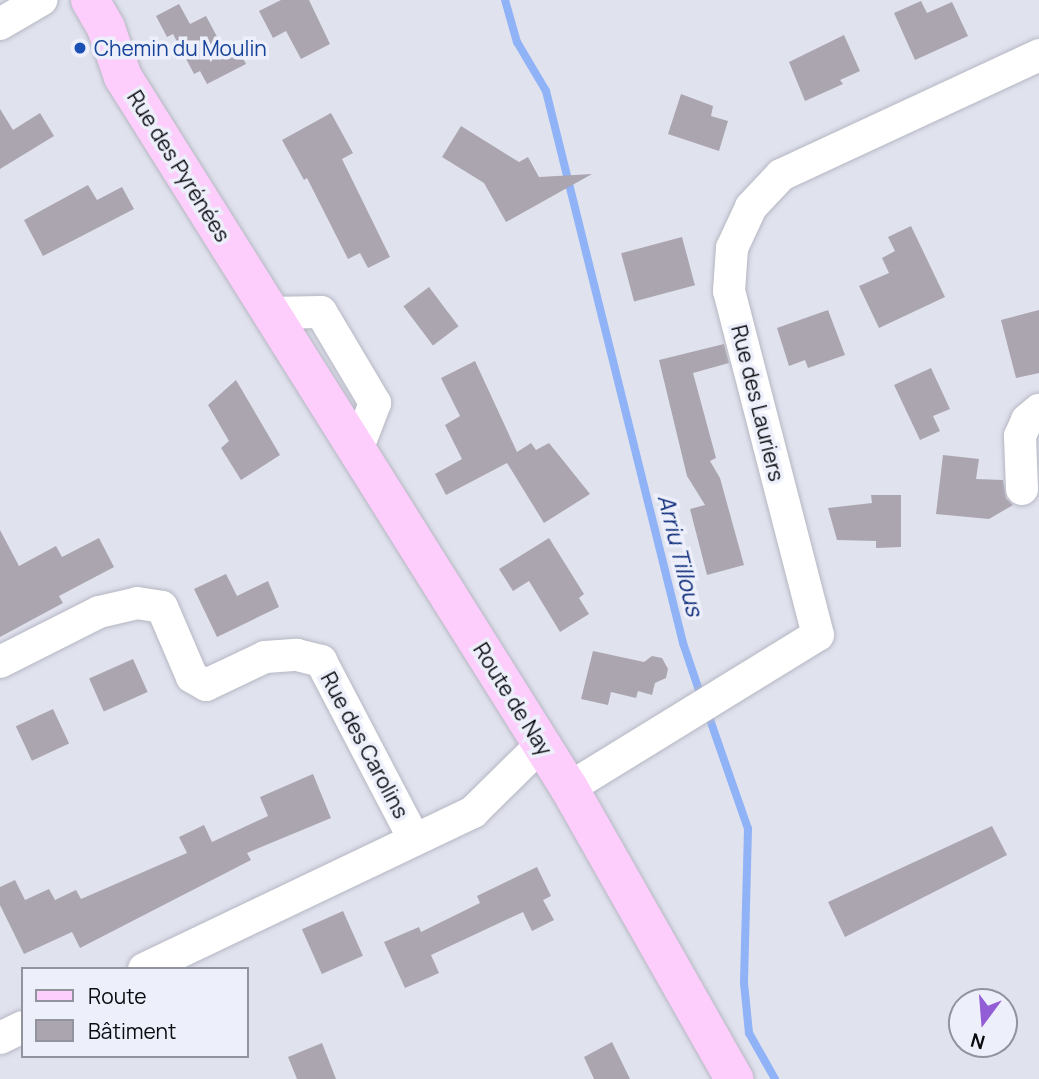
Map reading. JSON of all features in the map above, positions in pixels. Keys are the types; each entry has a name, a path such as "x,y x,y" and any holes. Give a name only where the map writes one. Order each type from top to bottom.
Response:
{"main road":[{"name":"Rue des Pyrénées","path":"90,0 106,28 123,77 275,320"},
{"name":"Route de Nay","path":"275,320 569,788 734,1079"}],"street":[{"path":"0,24 41,0"},
{"name":"Rue des Lauriers","path":"569,788 818,635 729,291 732,248 751,207 781,175 1039,55"},
{"path":"1022,489 1020,436 1027,420 1039,410"},
{"name":"Rue des Carolins","path":"0,662 99,612 136,603 162,607 192,677 206,685 265,657 297,655 321,662 414,839"},
{"name":"Rue des Carolins","path":"148,967 472,812 541,744"},
{"path":"0,1038 21,1028"}],"building":[{"path":"281,0 309,0 330,44 301,59 286,31 273,38 259,11"},
{"path":"921,1 927,13 952,2 968,36 915,60 894,13"},
{"path":"179,4 190,24 206,16 222,46 234,40 246,64 207,84 200,71 194,74 173,34 167,37 156,16"},
{"path":"844,35 860,71 840,80 843,84 805,101 789,62"},
{"path":"681,94 713,106 711,116 728,121 719,151 668,134"},
{"path":"0,109 13,130 40,113 54,136 0,169"},
{"path":"331,113 353,153 342,159 390,257 368,268 360,253 348,259 307,178 304,180 282,140"},
{"path":"461,126 519,162 528,157 539,177 592,174 506,222 484,183 442,157"},
{"path":"88,185 97,200 122,187 134,209 43,256 24,220"},
{"path":"911,226 945,297 879,328 859,286 889,273 882,258 895,251 888,237"},
{"path":"682,237 695,285 634,302 621,253"},
{"path":"429,287 458,326 433,345 403,306"},
{"path":"828,310 845,355 808,368 805,360 789,366 777,328"},
{"path":"1039,310 1039,373 1016,378 1001,320"},
{"path":"724,344 729,363 693,373 716,458 710,461 720,478 744,565 707,575 690,509 705,505 687,476 659,360"},
{"path":"475,361 517,452 531,443 536,450 549,443 590,494 544,523 507,463 446,495 435,474 462,459 445,425 460,416 441,378"},
{"path":"931,368 950,409 933,416 940,431 920,440 894,385"},
{"path":"236,380 280,455 241,480 221,448 229,441 208,405"},
{"path":"943,455 979,459 976,479 1003,480 1006,498 1013,505 989,519 936,514"},
{"path":"871,495 901,495 901,547 876,548 876,541 837,540 828,508 872,503"},
{"path":"0,530 19,566 56,546 62,557 99,538 114,567 59,596 63,603 0,637"},
{"path":"549,538 584,594 579,598 589,614 560,632 529,581 513,591 499,569"},
{"path":"226,574 237,596 268,581 279,607 217,637 194,589"},
{"path":"593,651 644,662 652,656 662,658 668,669 666,678 655,683 652,695 638,691 636,698 611,692 608,705 581,699"},
{"path":"133,659 148,692 104,711 89,679"},
{"path":"53,709 69,743 32,761 16,726"},
{"path":"313,774 331,818 247,853 251,860 80,948 72,932 24,954 0,905 0,887 15,880 25,900 49,889 55,900 76,890 81,899 187,853 179,837 204,825 212,842 268,816 260,797"},
{"path":"992,826 1007,855 845,937 828,902"},
{"path":"537,867 551,896 543,900 554,920 532,931 523,912 431,955 439,973 405,988 384,942 419,927 421,932 480,903 477,896"},
{"path":"343,911 363,956 322,974 302,929"},
{"path":"612,1042 630,1079 594,1079 584,1057"},
{"path":"322,1043 336,1079 297,1079 288,1057"}],"waterway":[{"name":"Arriu Tillous","path":"505,0 517,42 546,91 683,643 702,699"},
{"name":"Arriu Tillous","path":"707,711 748,829 744,983 749,1033 775,1079"}],"place":[{"name":"Chemin du Moulin","path":"80,48"}]}
